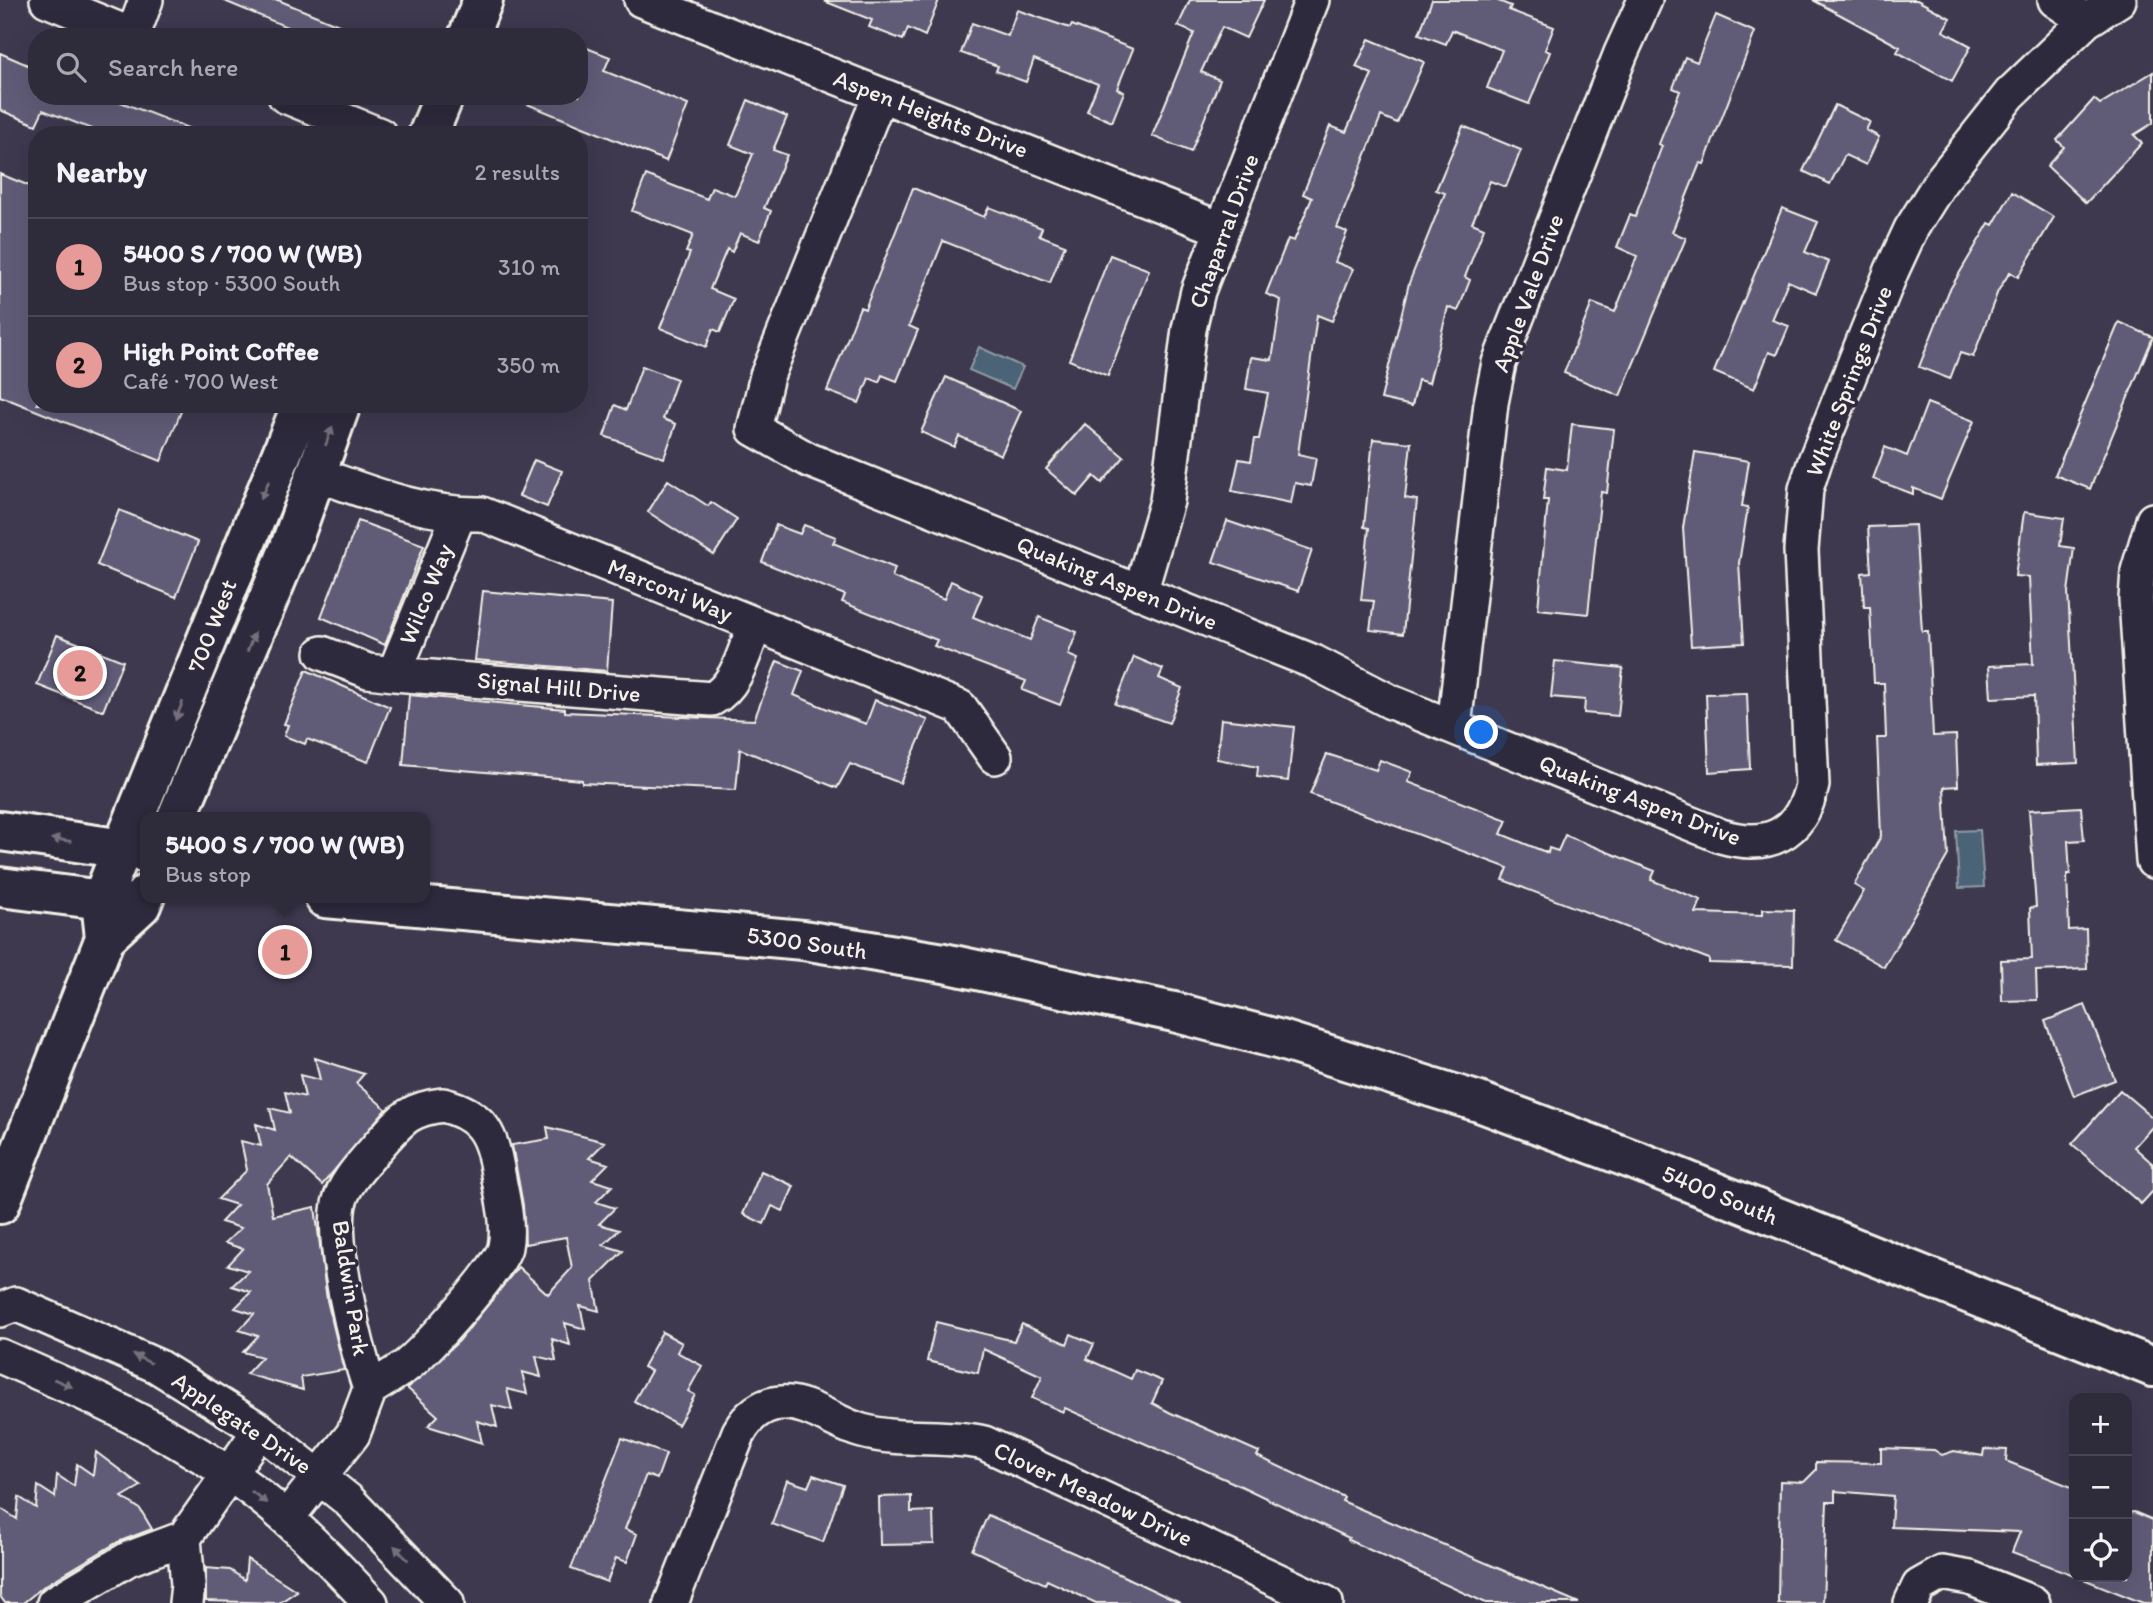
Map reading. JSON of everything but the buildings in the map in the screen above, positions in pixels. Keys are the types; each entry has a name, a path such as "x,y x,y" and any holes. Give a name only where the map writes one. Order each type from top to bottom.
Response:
{"main road":[{"path":"472,28 483,0"},
{"path":"432,126 440,105"},
{"name":"700 West","path":"148,812 299,413"},
{"name":"700 West","path":"179,812 281,570 338,413"},
{"path":"0,831 134,850"},
{"name":"700 West","path":"101,901 134,850"},
{"path":"0,887 101,901 140,899"},
{"path":"101,901 105,938"},
{"path":"0,1204 105,938 144,903"},
{"name":"5300 South","path":"382,903 803,940 944,963 1174,1012 1281,1040"},
{"name":"5400 South","path":"1281,1040 1552,1129 2153,1367"}],"street":[{"path":"47,0 115,28"},
{"path":"137,28 146,0"},
{"name":"Aspen Heights Drive","path":"641,0 1221,229"},
{"name":"Chaparral Drive","path":"1140,593 1167,501 1192,317 1198,291 1312,0"},
{"name":"Apple Vale Drive","path":"1454,727 1491,403 1499,363 1621,52 1645,0"},
{"path":"2055,0 2086,21"},
{"name":"White Springs Drive","path":"1804,808 1812,785 1801,550 1806,489 1815,461 1892,270 1911,229 1935,190 1974,136 2010,94 2086,21 2119,0"},
{"name":"Quaking Aspen Drive","path":"880,94 766,376 754,429 809,460 1314,662 1391,702 1744,842 1758,842 1783,833 1794,824 1804,808"},
{"path":"307,105 358,126"},
{"name":"Marconi Way","path":"316,474 379,496 459,514 482,514 960,707 995,758"},
{"name":"Wilco Way","path":"394,674 459,514"},
{"path":"2153,520 2138,571 2136,599 2153,861"},
{"name":"Signal Hill Drive","path":"321,653 368,671 712,699 725,692 735,676 755,625"},
{"name":"Baldwin Park","path":"286,1518 353,1434 370,1389 408,1364 494,1269 505,1250 507,1227 494,1145 480,1123 464,1110 443,1105 424,1107 406,1115 347,1185 339,1204 338,1236 355,1344 370,1389"},
{"name":"Applegate Drive","path":"0,1310 16,1304 119,1348 194,1386 260,1430 348,1500 447,1603"},
{"name":"Applegate Drive","path":"0,1356 93,1396 230,1475 286,1518 371,1603"},
{"name":"Clover Meadow Drive","path":"671,1603 739,1432 755,1412 771,1405 797,1405 874,1434 956,1438 984,1443 1326,1603"},
{"path":"54,1603 128,1559 184,1538 260,1430"},
{"path":"184,1538 188,1585 186,1603"},
{"path":"1911,1603 1919,1586 1942,1573 1970,1578 2033,1603"}],"water":[{"path":"979,347 1023,367 1013,389 969,370"},
{"path":"1980,830 1984,887 1959,888 1956,831"}],"place":[{"name":"High Point Coffee","path":"80,673"},
{"name":"5400 S / 700 W (WB)","path":"285,952"}]}
